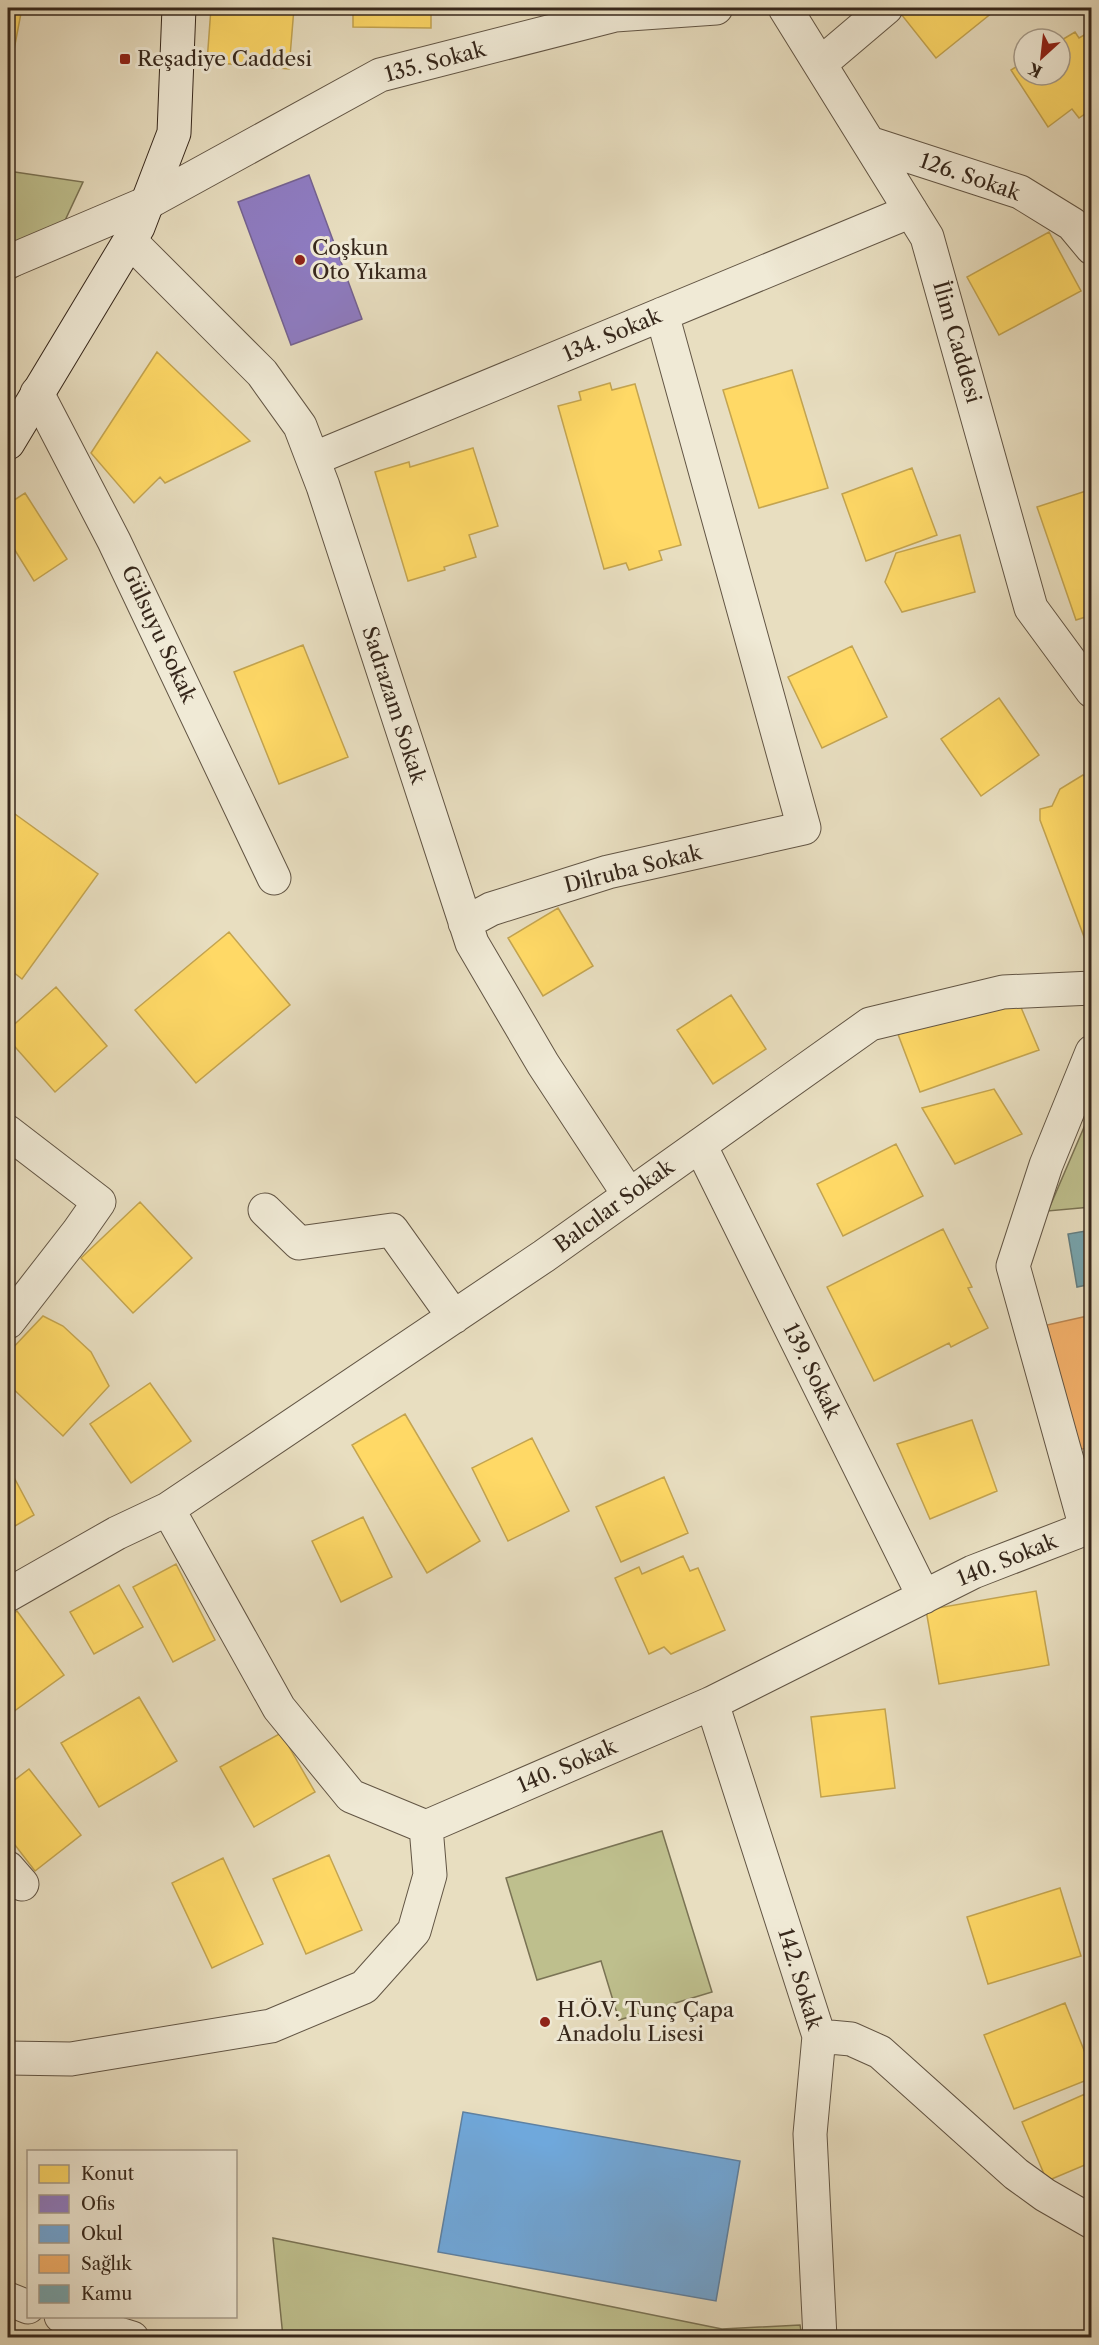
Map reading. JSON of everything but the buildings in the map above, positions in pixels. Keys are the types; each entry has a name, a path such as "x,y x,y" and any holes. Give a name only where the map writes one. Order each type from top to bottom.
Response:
{"street":[{"path":"8,443 138,227 174,133 179,8"},
{"name":"135. Sokak","path":"8,262 147,203 380,75 615,15 716,8"},
{"name":"İlim Caddesi","path":"785,8 927,237 1031,608 1092,691"},
{"path":"820,64 886,8"},
{"name":"126. Sokak","path":"869,143 1020,192 1085,229"},
{"name":"134. Sokak","path":"313,459 911,211"},
{"name":"Sadrazam Sokak","path":"130,241 262,373 300,426 323,486 472,943 543,1064 629,1195"},
{"name":"Dilruba Sokak","path":"465,923 491,909 608,872 804,828 662,314"},
{"name":"Gülsuyu Sokak","path":"38,393 114,541 274,878"},
{"name":"Balcılar Sokak","path":"8,1594 117,1533 168,1509 454,1317 870,1024 1003,992 1092,987"},
{"path":"1089,1527 1013,1266 1046,1166 1092,1052"},
{"path":"8,1132 99,1202 8,1322"},
{"name":"139. Sokak","path":"700,1144 924,1597"},
{"path":"265,1209 299,1243 392,1230 454,1317"},
{"path":"8,2058 71,2059 271,2026 364,1987 414,1931 429,1875 426,1827 351,1796 336,1779 279,1708 168,1509"},
{"name":"140. Sokak","path":"426,1827 712,1703 973,1572 1089,1527"},
{"name":"142. Sokak","path":"712,1703 819,2036 810,2134 820,2337"},
{"path":"819,2036 851,2039 880,2052 1016,2174 1045,2195 1092,2222"},
{"path":"8,2299 27,2307"},
{"path":"68,2318 132,2337"}],"green space":[{"path":"8,171 83,182 47,259 8,282"},
{"path":"1091,1111 1091,1207 1048,1211"},
{"path":"662,1831 712,1992 619,2020 601,1961 537,1980 506,1878"},
{"path":"273,2238 722,2329 800,2325 802,2337 283,2337"}],"place":[{"name":"Reşadiye Caddesi","path":"125,59"},
{"name":"Coşkun Oto Yıkama","path":"300,260"},
{"name":"H.Ö.V. Tunç Çapa Anadolu Lisesi","path":"545,2022"}]}
